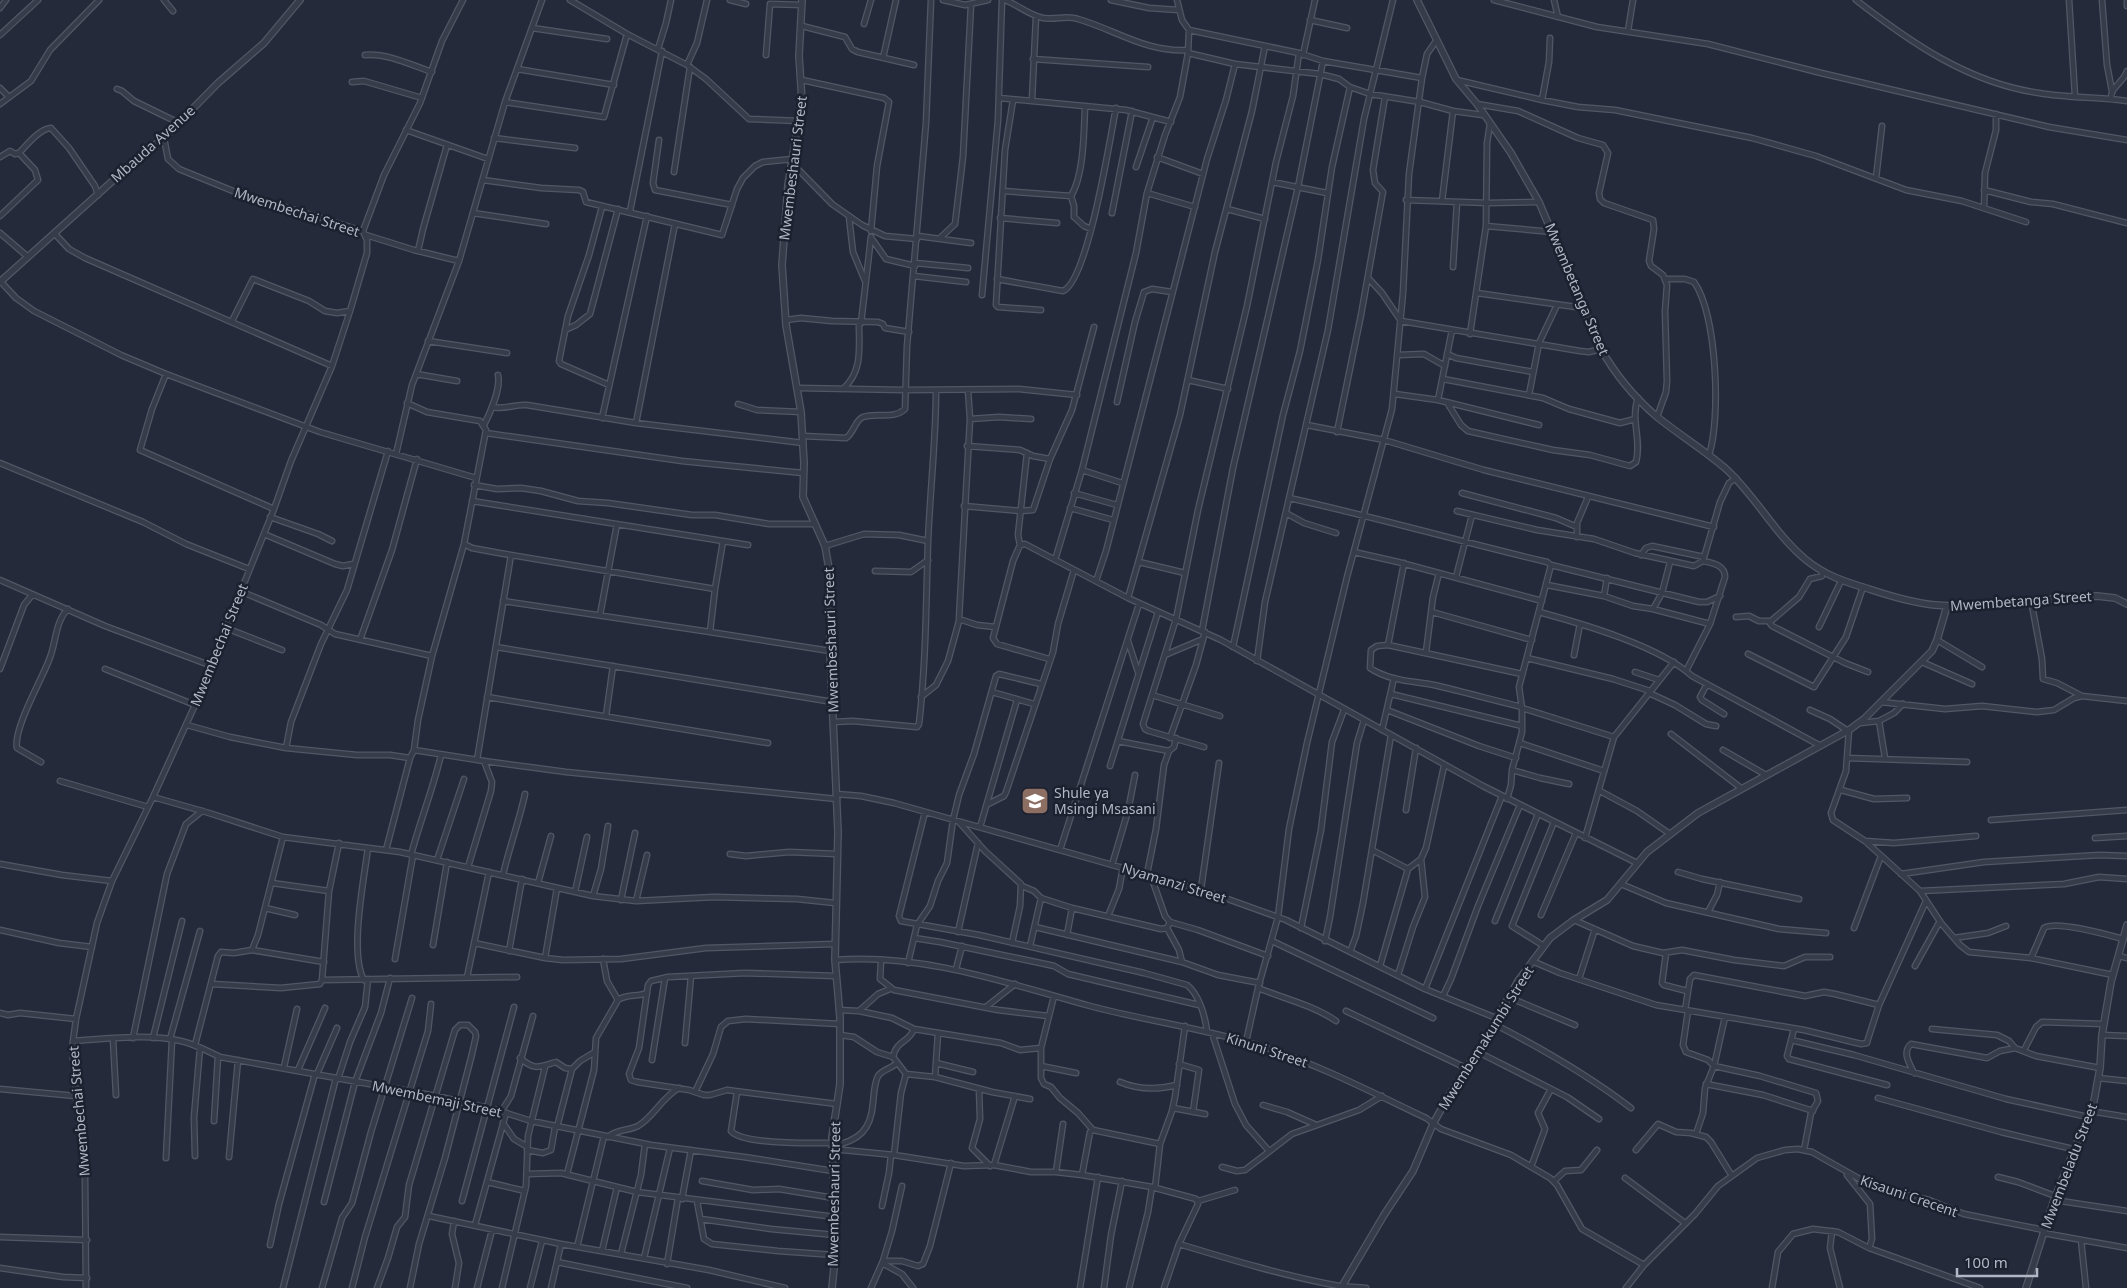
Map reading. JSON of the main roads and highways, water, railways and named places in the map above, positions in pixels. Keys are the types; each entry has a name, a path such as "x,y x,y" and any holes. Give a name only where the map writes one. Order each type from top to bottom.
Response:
{"place":[{"name":"Shule ya Msingi Msasani","path":"1035,801"}]}
